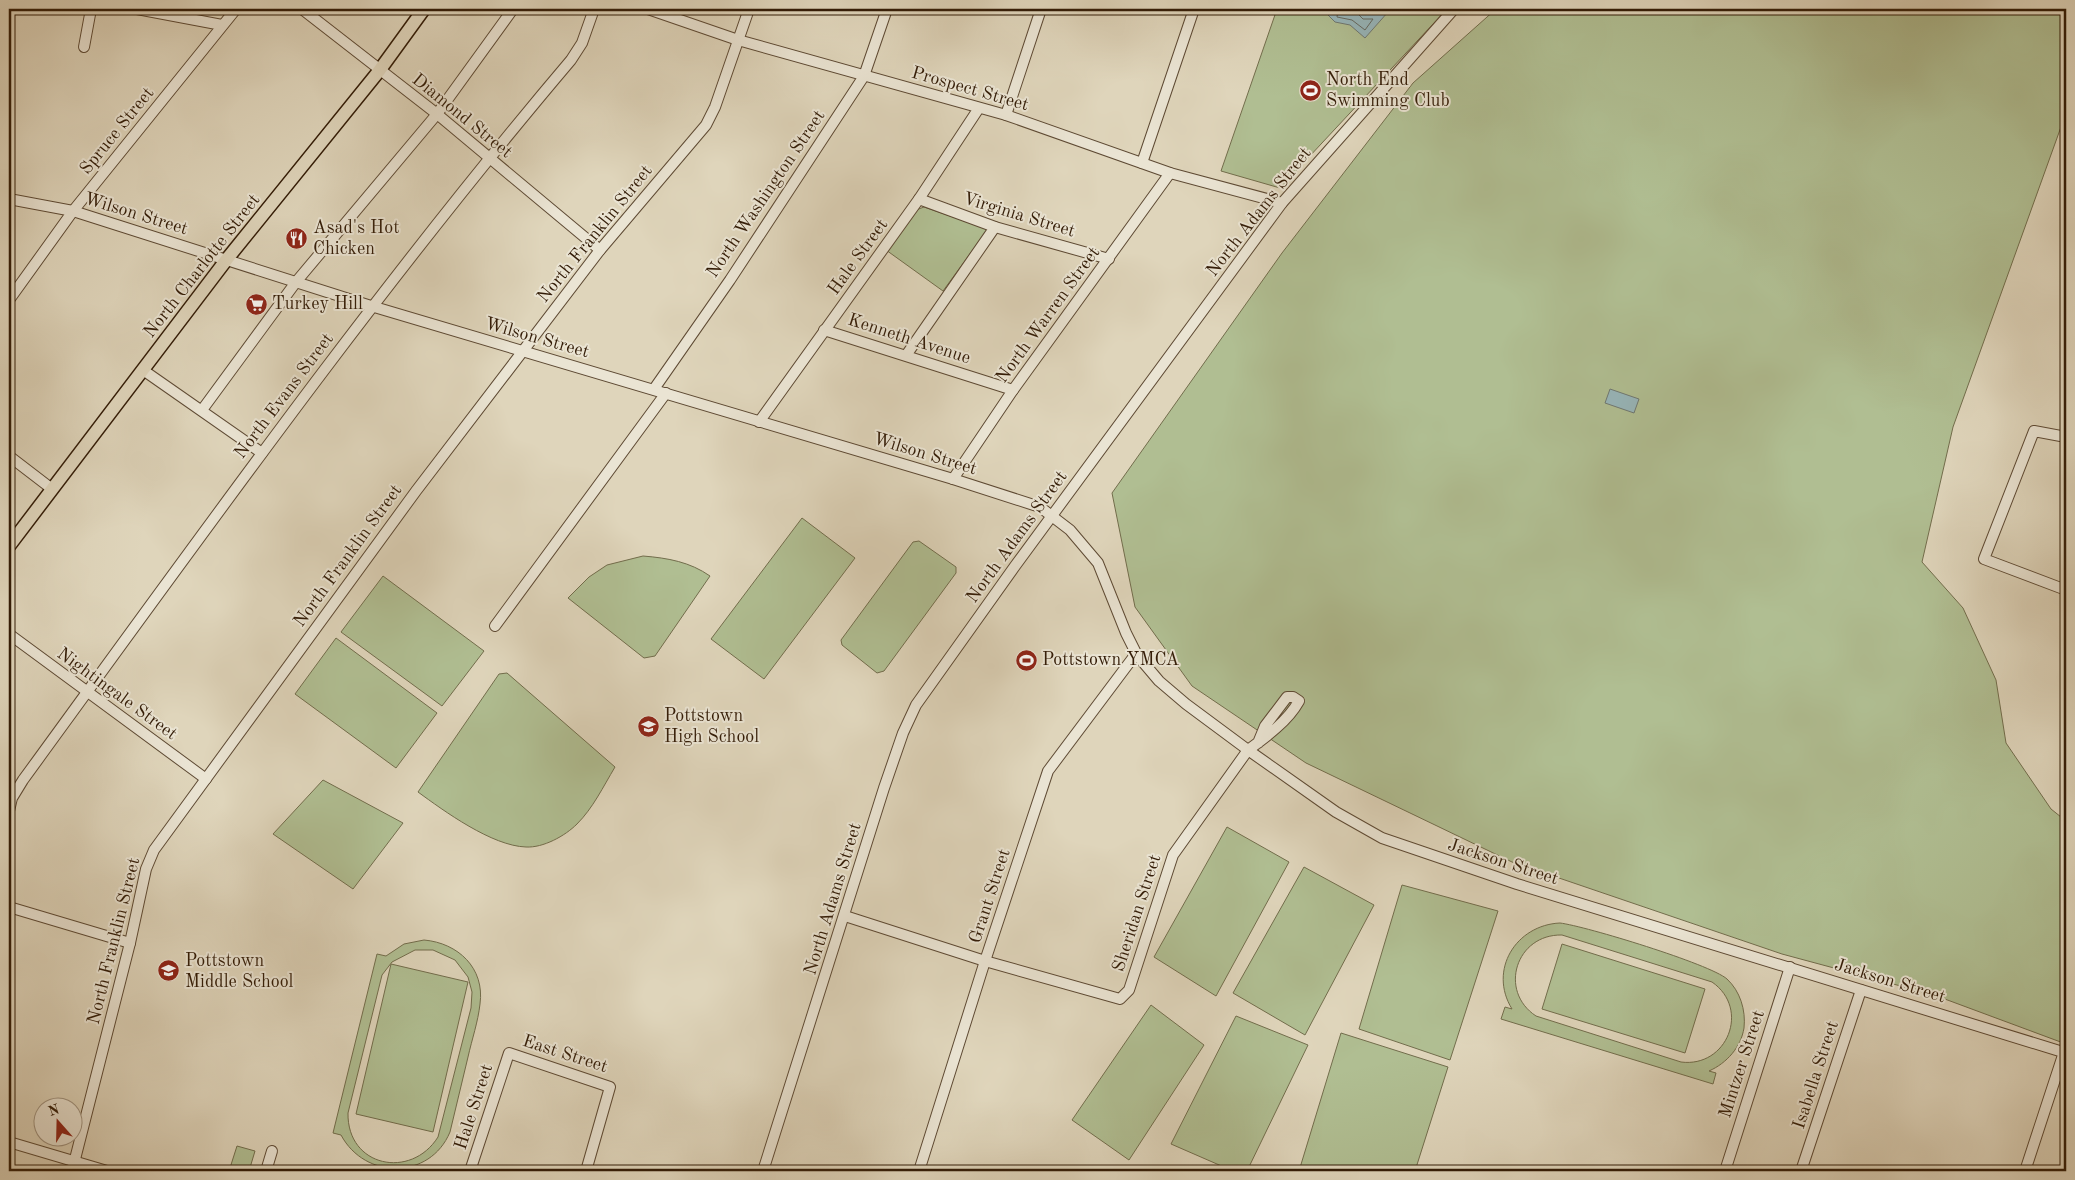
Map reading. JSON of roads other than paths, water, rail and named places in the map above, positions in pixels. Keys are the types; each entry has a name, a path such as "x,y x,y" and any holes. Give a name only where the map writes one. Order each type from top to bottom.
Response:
{"main road":[{"name":"North Charlotte Street","path":"9,546 227,259 379,71 424,9"}],"street":[{"path":"84,47 91,9"},
{"path":"136,9 222,25"},
{"name":"Spruce Street","path":"9,300 73,211 236,9"},
{"name":"Diamond Street","path":"302,9 436,114 600,250"},
{"path":"202,410 296,282 436,114 513,9"},
{"name":"North Evans Street","path":"9,811 12,798 23,780 371,306 488,158 572,60 582,43 594,9"},
{"name":"Prospect Street","path":"648,9 738,40 1006,115 1170,173 1282,204"},
{"name":"North Franklin Street","path":"73,1167 130,943 146,869 154,850 410,499 600,250 706,125 715,107 749,9"},
{"name":"North Washington Street","path":"654,389 730,280 864,76 887,9"},
{"path":"1006,115 1041,9"},
{"path":"1142,163 1194,9"},
{"name":"North Adams Street","path":"763,1171 884,788 903,733 916,705 1282,204 1454,9"},
{"name":"Hale Street","path":"759,422 919,200 978,108"},
{"name":"North Warren Street","path":"953,479 1012,390 1170,173"},
{"name":"Wilson Street","path":"9,199 73,211 371,306 953,479 1040,507 1053,516"},
{"name":"Virginia Street","path":"919,200 995,227 1109,259"},
{"path":"906,354 995,227"},
{"name":"Kenneth Avenue","path":"824,330 906,354 1012,390"},
{"path":"144,370 262,453"},
{"path":"495,626 666,393"},
{"path":"2066,437 2034,431 1984,559 2066,590"},
{"path":"9,456 52,489"},
{"name":"Jackson Street","path":"1053,516 1077,536 1098,563 1126,633 1137,655 1168,689 1248,750 1336,812 1382,838 1500,878 2065,1053"},
{"name":"Nightingale Street","path":"9,634 206,779"},
{"name":"Grant Street","path":"920,1171 985,961 1048,771 1132,659 1137,655"},
{"name":"Sheridan Street","path":"985,961 1120,998 1129,990 1173,855 1248,750 1258,743 1294,711 1299,702 1293,697 1287,697 1265,726 1258,743"},
{"path":"9,907 130,943"},
{"path":"845,916 985,961"},
{"name":"Mintzer Street","path":"1725,1171 1790,967"},
{"name":"Isabella Street","path":"1801,1171 1861,990"},
{"name":"Hale Street","path":"470,1171 509,1053"},
{"name":"East Street","path":"509,1053 610,1087 586,1171"},
{"path":"2025,1171 2065,1053"},
{"path":"9,1142 73,1167 107,1171"},
{"path":"266,1171 272,1151"}],"water":[{"path":"1335,9 1359,9 1366,15 1371,9 1384,9 1388,12 1365,38 1350,25 1335,22 1328,15"},
{"path":"1610,389 1639,399 1634,413 1605,403"}],"place":[{"name":"North End Swimming Club","path":"1310,90"},
{"name":"Asad's Hot Chicken","path":"297,238"},
{"name":"Turkey Hill","path":"256,304"},
{"name":"Pottstown YMCA","path":"1026,660"},
{"name":"Pottstown High School","path":"648,726"},
{"name":"Pottstown Middle School","path":"169,971"}]}
